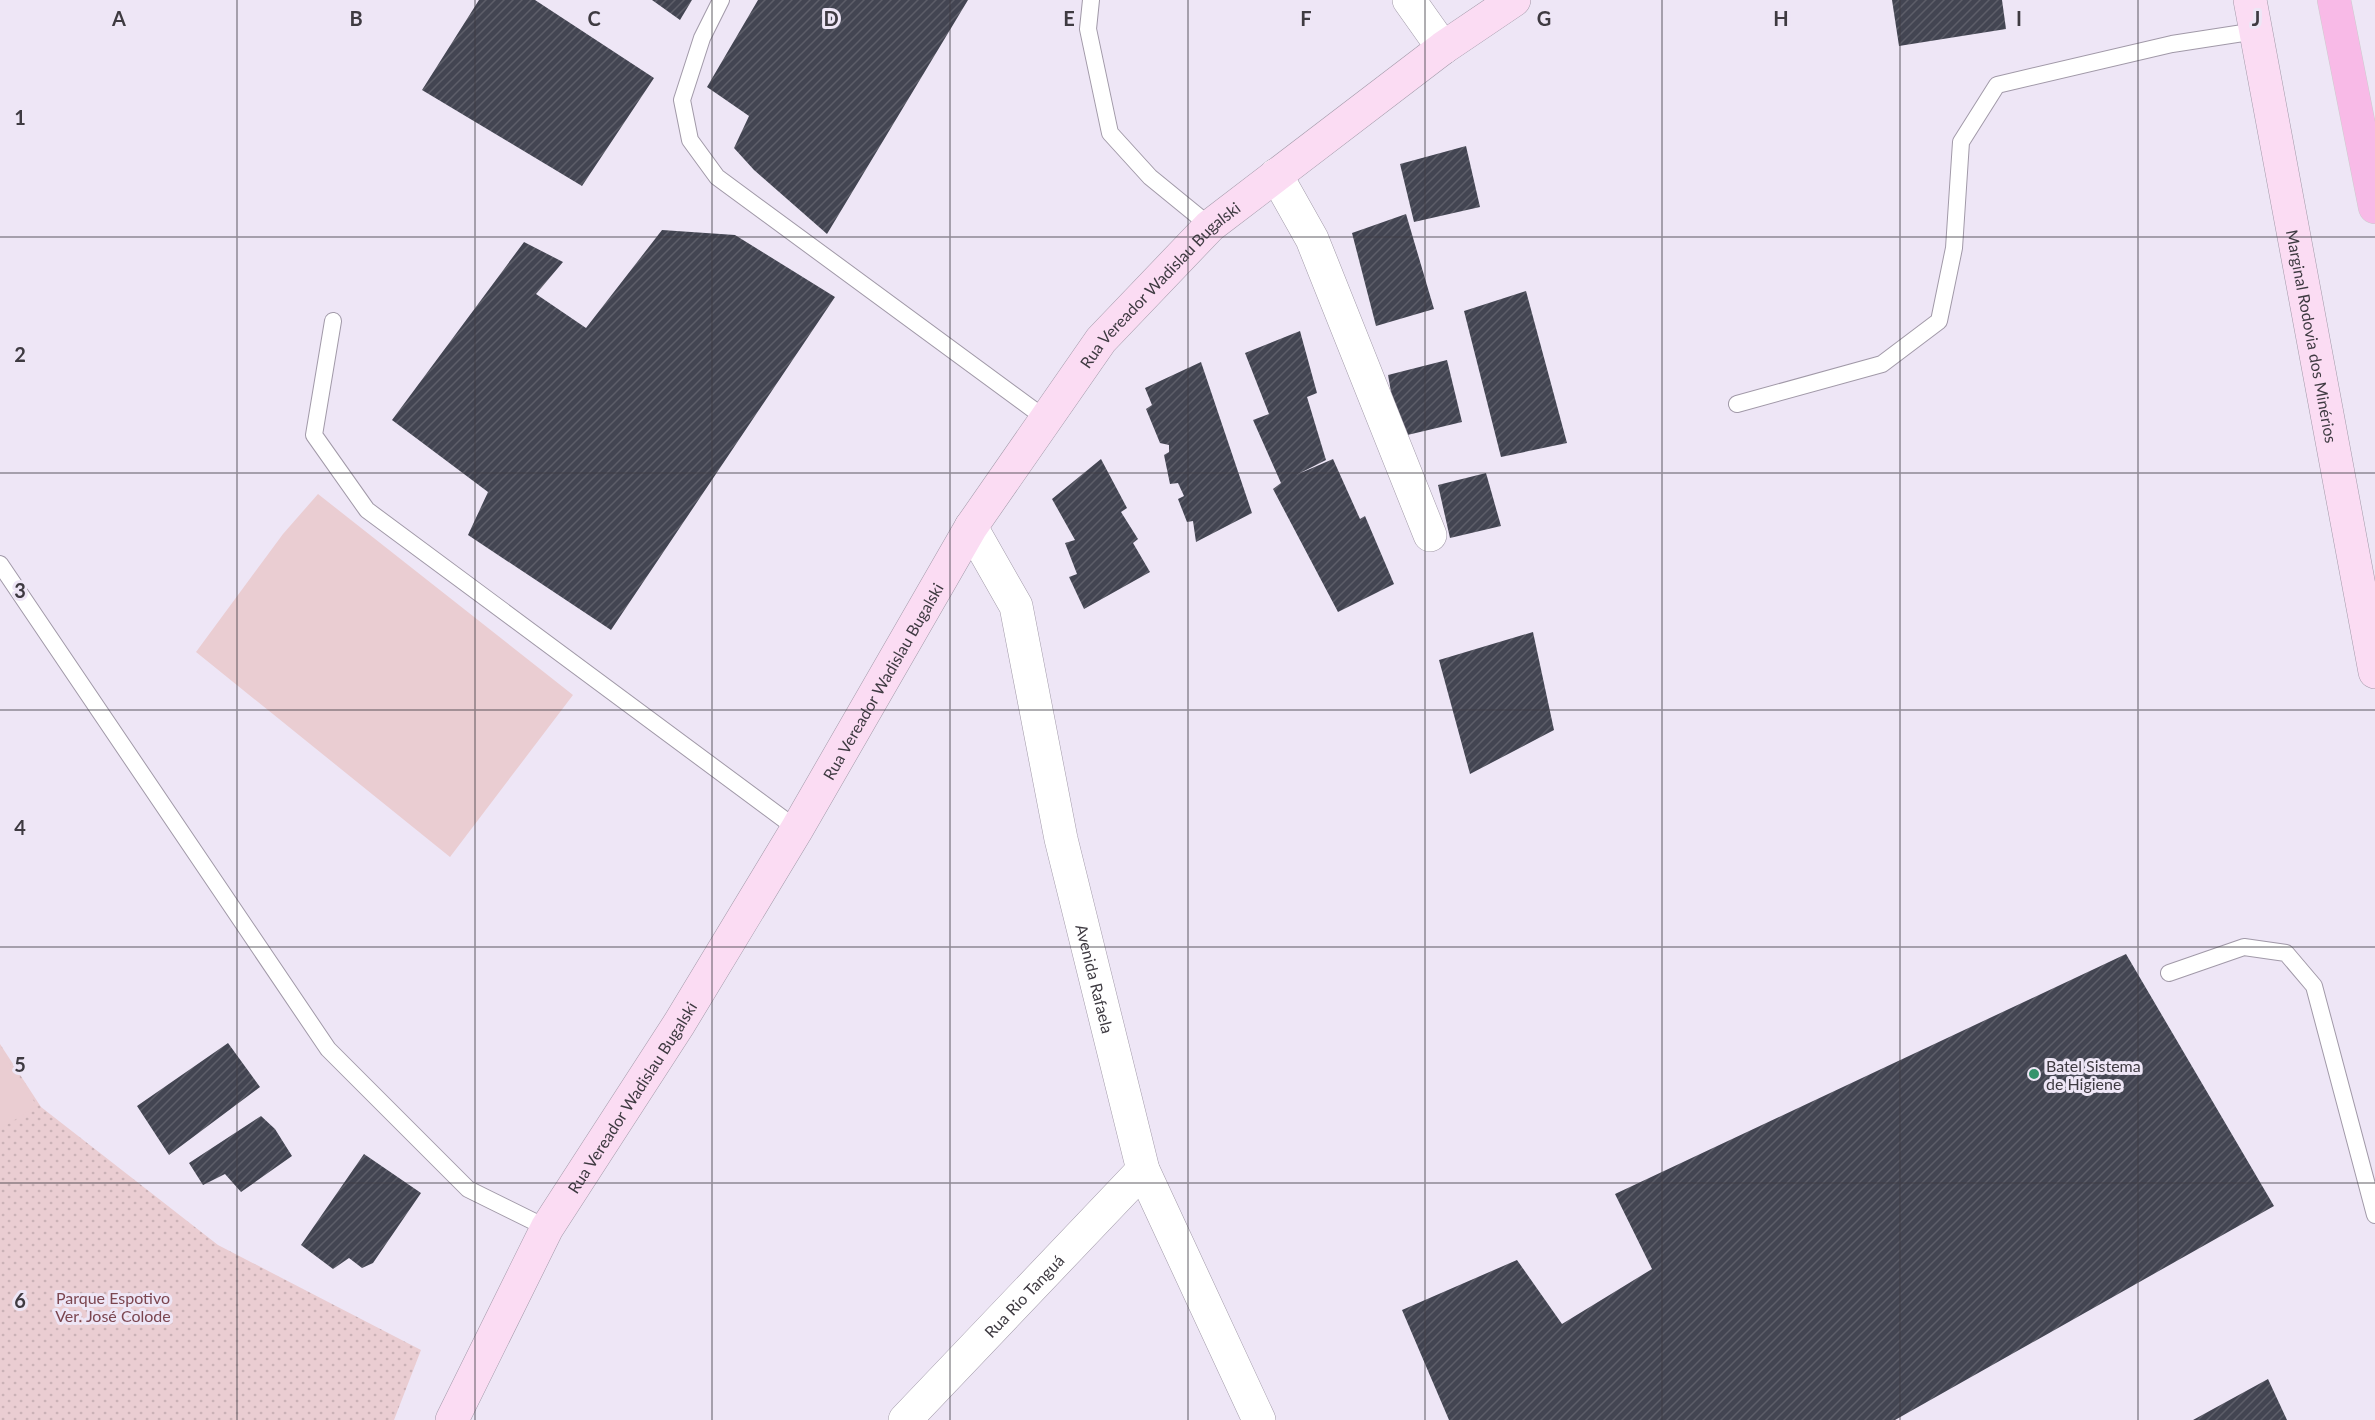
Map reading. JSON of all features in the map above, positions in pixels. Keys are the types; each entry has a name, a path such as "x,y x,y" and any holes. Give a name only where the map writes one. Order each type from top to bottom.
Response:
{"main road":[{"name":"Rua Vereador Wadislau Bugalski","path":"452,1420 547,1228 679,1024 797,829 971,526 1101,340 1210,226 1443,48 1514,0"},
{"path":"2334,0 2375,207"},
{"name":"Marginal Rodovia dos Minérios","path":"2253,16 2375,672"}],"street":[{"path":"1409,0 1443,48"},
{"path":"1276,176 1312,239 1430,535"},
{"name":"Avenida Rafaela","path":"971,526 1016,606 1061,839 1143,1170 1259,1420"},
{"name":"Rua Rio Tanguá","path":"905,1420 1143,1170"}],"lane":[{"path":"721,0 702,38 682,100 690,140 717,177 1046,419"},
{"path":"1090,0 1088,29 1110,133 1150,177 1210,226"},
{"path":"1737,404 1882,364 1939,321 1954,248 1960,142 1997,85 2172,44 2253,16"},
{"path":"333,321 314,435 368,510 797,829"},
{"path":"0,564 328,1049 468,1189 547,1228"},
{"path":"2169,973 2244,947 2286,953 2314,986 2375,1215"}],"green space":[{"path":"318,494 573,695 450,857 196,652 283,534"},
{"name":"Parque Espotivo Ver. José Colode","path":"0,1044 41,1107 218,1245 421,1350 394,1420 0,1420"},
{"path":"0,1048 37,1106 0,1129"}],"building":[{"path":"479,0 535,0 654,78 582,186 422,90"},
{"path":"652,0 692,0 680,20"},
{"path":"758,0 968,0 827,234 754,170 734,148 749,116 707,87"},
{"path":"1892,0 2002,0 2006,29 1899,46"},
{"path":"1466,146 1480,207 1414,222 1400,164"},
{"path":"1406,214 1434,309 1376,326 1352,233"},
{"path":"662,230 735,235 835,297 611,630 468,535 488,492 392,420 524,242 563,262 536,294 586,328"},
{"path":"1526,291 1567,443 1501,457 1464,311"},
{"path":"1300,331 1317,393 1307,397 1326,460 1296,475 1333,459 1360,519 1365,516 1394,584 1338,612 1273,489 1281,483 1253,420 1269,414 1245,353"},
{"path":"1447,360 1462,422 1399,437 1388,375"},
{"path":"1201,362 1252,513 1196,542 1193,521 1187,522 1178,499 1184,496 1178,483 1170,484 1164,455 1169,452 1169,445 1160,443 1146,409 1152,405 1145,388"},
{"path":"1101,459 1127,508 1121,512 1138,539 1133,543 1150,572 1084,609 1069,577 1077,574 1065,543 1075,540 1052,499"},
{"path":"1486,473 1501,526 1450,538 1438,485"},
{"path":"1533,632 1554,730 1470,774 1439,660"},
{"name":"Batel Sistema de Higiene","path":"2126,954 2274,1206 1895,1420 1449,1420 1402,1310 1517,1260 1562,1324 1652,1269 1615,1194"},
{"path":"228,1043 260,1087 169,1155 137,1106"},
{"path":"261,1116 275,1129 292,1156 241,1192 225,1174 203,1185 189,1163"},
{"path":"364,1154 421,1193 373,1263 362,1268 349,1258 333,1269 301,1245"},
{"path":"2268,1379 2287,1420 2193,1420"}],"place":[{"name":"Batel Sistema de Higiene","path":"2034,1074"}]}
